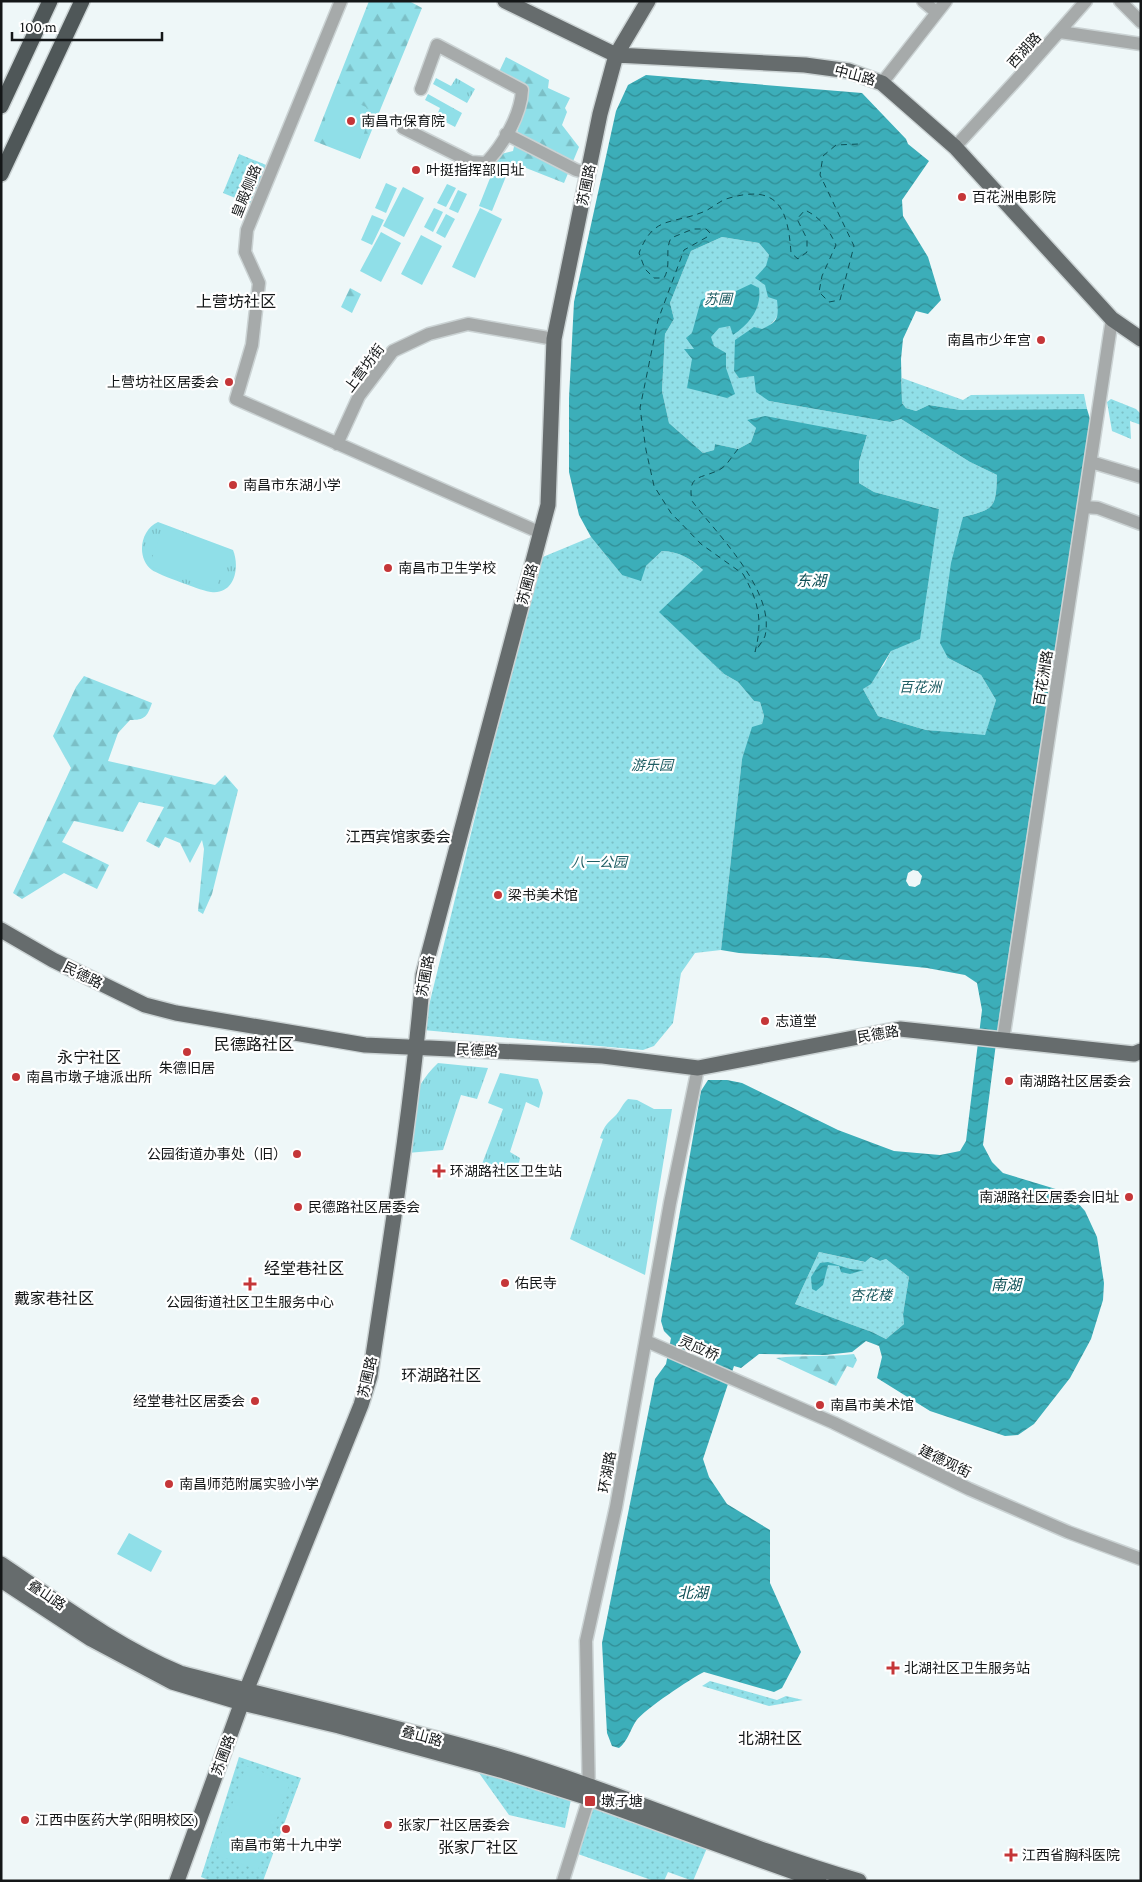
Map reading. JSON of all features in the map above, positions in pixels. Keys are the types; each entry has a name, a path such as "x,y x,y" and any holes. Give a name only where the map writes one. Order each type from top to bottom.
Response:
{"highway":[{"path":"1,106 50,1"},
{"path":"1,174 82,1"}],"main road":[{"name":"中山路","path":"505,1 616,55 805,65 849,71 882,83 954,146 1112,320 1141,339"},
{"name":"苏圃路","path":"177,1881 244,1697 361,1405 370,1376 402,1162 417,1048 423,975 548,505 554,339 588,172 616,55 648,1"},
{"name":"民德路","path":"1,930 53,960 144,1005 176,1013 365,1045 603,1056 698,1068 900,1029 1004,1040"},
{"path":"1004,1040 1134,1054 1141,1051"},
{"name":"叠山路","path":"1,1564 109,1636 156,1663 180,1674 244,1697"},
{"name":"叠山路","path":"1,1580 90,1640 172,1682 494,1755 819,1881"},
{"name":"叠山路","path":"590,1792 798,1864 858,1881"}],"street":[{"name":"皇殿侧路","path":"337,444 236,399 252,344 259,283 244,252 247,230 341,1"},
{"path":"922,1 936,12"},
{"path":"882,83 946,1"},
{"path":"1025,80 1086,1"},
{"path":"1120,1 1141,22"},
{"path":"1063,33 1141,44"},
{"name":"西湖路","path":"954,146 1063,33"},
{"path":"403,128 471,162 486,163 497,152 521,104 522,90 437,45 421,89"},
{"path":"506,134 576,170 588,172"},
{"name":"百花洲路","path":"1004,1040 1112,320"},
{"name":"上营坊街","path":"337,444 359,396 393,351 420,338 468,324 554,339"},
{"path":"337,444 541,533"},
{"path":"1091,462 1141,477"},
{"path":"1084,507 1098,508 1141,524"},
{"name":"环湖路","path":"563,1881 590,1792 586,1641 616,1507 672,1195 698,1068"},
{"name":"灵应桥","path":"646,1342 739,1382"},
{"name":"建德观街","path":"739,1382 834,1423 969,1490 1068,1532 1141,1559"}],"green space":[{"path":"369,1 409,1 422,8 360,159 314,141"},
{"path":"506,57 549,80 548,88 570,98 565,108 567,112 562,125 579,147 564,183 516,164 510,174 494,162 501,154 513,151 523,107 525,89 498,74"},
{"path":"436,78 451,86 456,78 475,89 467,103 433,84"},
{"path":"428,94 462,113 455,127 436,117 440,108 425,100"},
{"path":"341,96 366,107 370,115 359,149 350,152 326,142 321,133 331,101"},
{"path":"239,154 271,167 255,206 223,193"},
{"path":"494,168 507,174 492,211 479,206"},
{"path":"386,183 397,188 386,213 375,208"},
{"path":"447,184 456,188 446,207 437,203"},
{"path":"403,187 424,198 404,237 383,226"},
{"path":"458,190 467,194 458,213 449,209"},
{"path":"434,208 443,212 433,232 424,227"},
{"path":"480,208 502,219 475,278 452,267"},
{"path":"446,214 455,219 445,238 436,233"},
{"path":"372,215 384,220 372,245 361,240"},
{"path":"381,232 401,243 381,282 360,271"},
{"path":"421,235 442,246 422,285 401,274"},
{"path":"722,237 759,243 769,255 765,285 778,300 779,309 772,323 736,345 734,371 739,377 754,376 769,401 890,422 901,419 970,462 997,475 996,494 992,505 982,512 963,517 948,658 981,675 996,700 985,736 926,730 878,716 863,689 884,665 891,651 939,509 874,492 859,483 859,462 867,435 747,420 756,428 751,442 738,449 715,444 714,450 703,453 669,423 662,391 665,334 674,319 670,303 691,251"},
{"path":"350,288 361,294 352,313 341,307"},
{"path":"902,378 963,400 971,395 1084,394 1087,409 960,410 929,405 916,411 906,408 902,403"},
{"path":"1111,399 1136,409 1141,414 1141,425 1130,421 1131,439 1112,431 1107,402"},
{"path":"158,522 233,550 236,564 234,578 230,585 219,592 211,592 152,570 144,559 142,544 147,531"},
{"path":"164,525 230,550 215,590 149,566"},
{"name":"八一公园","path":"591,537 622,575 646,566 662,551 684,556 704,571 660,612 724,674 738,682 754,701 760,702 764,716 762,724 742,759 721,950 695,953 681,973 673,1023 654,1046 643,1050 423,1030 538,559"},
{"path":"84,676 152,703 145,717 130,720 118,733 108,761 215,785 225,775 238,790 212,894 203,914 198,911 204,849 202,840 190,863 180,843 165,837 159,848 146,841 164,807 139,802 123,832 74,821 62,842 109,865 97,889 64,873 22,899 13,893 71,768 53,736 76,687"},
{"path":"438,1063 488,1068 477,1099 461,1095 443,1150 407,1153 411,1115 416,1094 428,1074"},
{"path":"500,1073 538,1079 543,1093 539,1108 526,1102 510,1152 520,1158 516,1177 482,1164 503,1109 488,1103"},
{"path":"628,1099 637,1100 654,1109 672,1109 645,1275 570,1239 603,1139 600,1138 602,1133 606,1125"},
{"name":"杏花楼","path":"819,1252 864,1262 871,1257 880,1261 886,1259 909,1277 903,1314 904,1324 886,1339 872,1332 795,1304"},
{"path":"854,1354 857,1360 853,1368 847,1366 836,1386 776,1358 834,1355"},
{"path":"129,1533 162,1551 151,1572 117,1554"},
{"path":"710,1681 777,1700 786,1696 803,1700 769,1706 702,1686"},
{"path":"239,1757 301,1778 263,1881 211,1881 201,1877"},
{"path":"246,1766 290,1783 258,1870 214,1854"},
{"path":"479,1773 572,1795 565,1828 509,1815"},
{"path":"593,1805 707,1848 693,1881 668,1872 664,1881 654,1881 578,1854"}],"water":[{"name":"东湖","path":"646,75 862,93 906,139 908,144 929,161 902,200 903,216 928,257 941,300 928,314 916,311 903,339 901,359 902,403 906,408 916,411 929,405 960,410 1087,409 1090,419 1000,1012 983,1145 992,1162 1003,1173 1069,1193 1085,1211 1097,1237 1104,1283 1103,1300 1091,1339 1070,1378 1034,1424 1018,1435 1005,1436 930,1411 877,1378 882,1357 879,1346 866,1341 852,1352 825,1355 759,1354 741,1368 734,1366 703,1459 709,1477 727,1504 770,1530 770,1583 801,1652 782,1688 774,1692 704,1672 648,1709 636,1721 625,1742 619,1748 612,1746 607,1733 602,1643 655,1379 666,1364 671,1338 664,1331 661,1321 701,1091 708,1080 727,1080 742,1083 838,1130 894,1151 940,1155 960,1151 966,1141 982,1010 977,983 965,975 927,968 721,950 742,759 752,727 762,724 764,716 760,702 754,701 738,682 724,674 659,612 703,570 684,556 662,551 646,566 641,581 622,575 591,537 579,515 569,472 569,398 574,302 616,111 628,85","holes":["722,237 759,243 769,255 766,266 755,278 765,285 768,297 777,300 778,311 776,319 771,324 762,329 754,327 735,340 734,371 739,378 754,376 756,392 769,401 890,422 901,419 970,462 997,475 996,494 992,505 982,512 963,517 951,563 940,643 948,658 981,675 996,700 985,735 926,730 878,716 863,689 871,684 891,651 920,639 939,509 874,492 859,483 859,462 867,435 765,416 747,420 756,428 751,442 738,449 715,444 714,450 703,453 669,423 662,391 665,334 674,319 670,303 691,251","913,870 918,871 922,876 920,884 915,887 909,886 906,881 908,873","819,1252 865,1262 871,1257 880,1261 886,1259 909,1277 903,1314 904,1324 886,1339 872,1332 795,1304"]},
{"path":"751,284 759,288 759,296 756,309 749,321 733,335 730,326 719,328 711,337 714,346 726,353 726,368 735,394 727,398 687,388 692,359 684,349 694,349 686,338 692,333 701,300 720,290 734,292"},
{"path":"828,1262 850,1269 864,1270 850,1274 841,1272 839,1266 828,1265 823,1285 816,1291 812,1289 811,1277 820,1263"}],"ferry route":[{"path":"738,449 722,468 697,479 692,486 691,492 692,501 742,564 762,600 766,619 765,636 755,652 759,621 753,594 743,574 701,544 671,513 654,486 646,450 640,408 658,320 684,250 707,237 710,233 706,229 693,229 671,238 664,278 654,278 645,269 639,253 651,232 657,227 703,212 726,199 757,194 768,197 783,211 787,223 791,253 798,259 807,252 807,239 797,219 805,210 824,224 836,245 822,276 819,292 829,302 840,300 854,246 820,175 823,156 836,145 859,144"}],"place":[{"name":"南昌市保育院","path":"351,121"},
{"name":"叶挺指挥部旧址","path":"416,170"},
{"name":"百花洲电影院","path":"962,197"},
{"name":"南昌市少年宫","path":"1041,340"},
{"name":"上营坊社区居委会","path":"229,382"},
{"name":"南昌市东湖小学","path":"233,485"},
{"name":"南昌市卫生学校","path":"388,568"},
{"name":"梁书美术馆","path":"498,895"},
{"name":"志道堂","path":"765,1021"},
{"name":"朱德旧居","path":"187,1052"},
{"name":"南昌市墩子塘派出所","path":"16,1077"},
{"name":"南湖路社区居委会","path":"1009,1081"},
{"name":"公园街道办事处（旧）","path":"297,1154"},
{"name":"环湖路社区卫生站","path":"439,1171"},
{"name":"南湖路社区居委会旧址","path":"1129,1197"},
{"name":"民德路社区居委会","path":"298,1207"},
{"name":"佑民寺","path":"505,1283"},
{"name":"公园街道社区卫生服务中心","path":"250,1284"},
{"name":"经堂巷社区居委会","path":"255,1401"},
{"name":"南昌市美术馆","path":"820,1405"},
{"name":"南昌师范附属实验小学","path":"169,1484"},
{"name":"北湖社区卫生服务站","path":"893,1668"},
{"name":"墩子塘","path":"590,1801"},
{"name":"江西中医药大学(阳明校区)","path":"25,1820"},
{"name":"张家厂社区居委会","path":"388,1825"},
{"name":"南昌市第十九中学","path":"286,1829"},
{"name":"江西省胸科医院","path":"1011,1855"}],"district":[{"name":"上营坊社区","path":"236,301"},
{"name":"江西宾馆家委会","path":"398,837"},
{"name":"民德路社区","path":"254,1044"},
{"name":"永宁社区","path":"89,1057"},
{"name":"经堂巷社区","path":"304,1268"},
{"name":"戴家巷社区","path":"54,1298"},
{"name":"环湖路社区","path":"441,1375"},
{"name":"北湖社区","path":"770,1738"},
{"name":"张家厂社区","path":"478,1847"}],"park label":[{"name":"苏圃","path":"718,299"},
{"name":"百花洲","path":"920,687"},
{"name":"游乐园","path":"652,765"}],"water label":[{"name":"南湖","path":"1006,1285"},
{"name":"北湖","path":"693,1593"}]}
